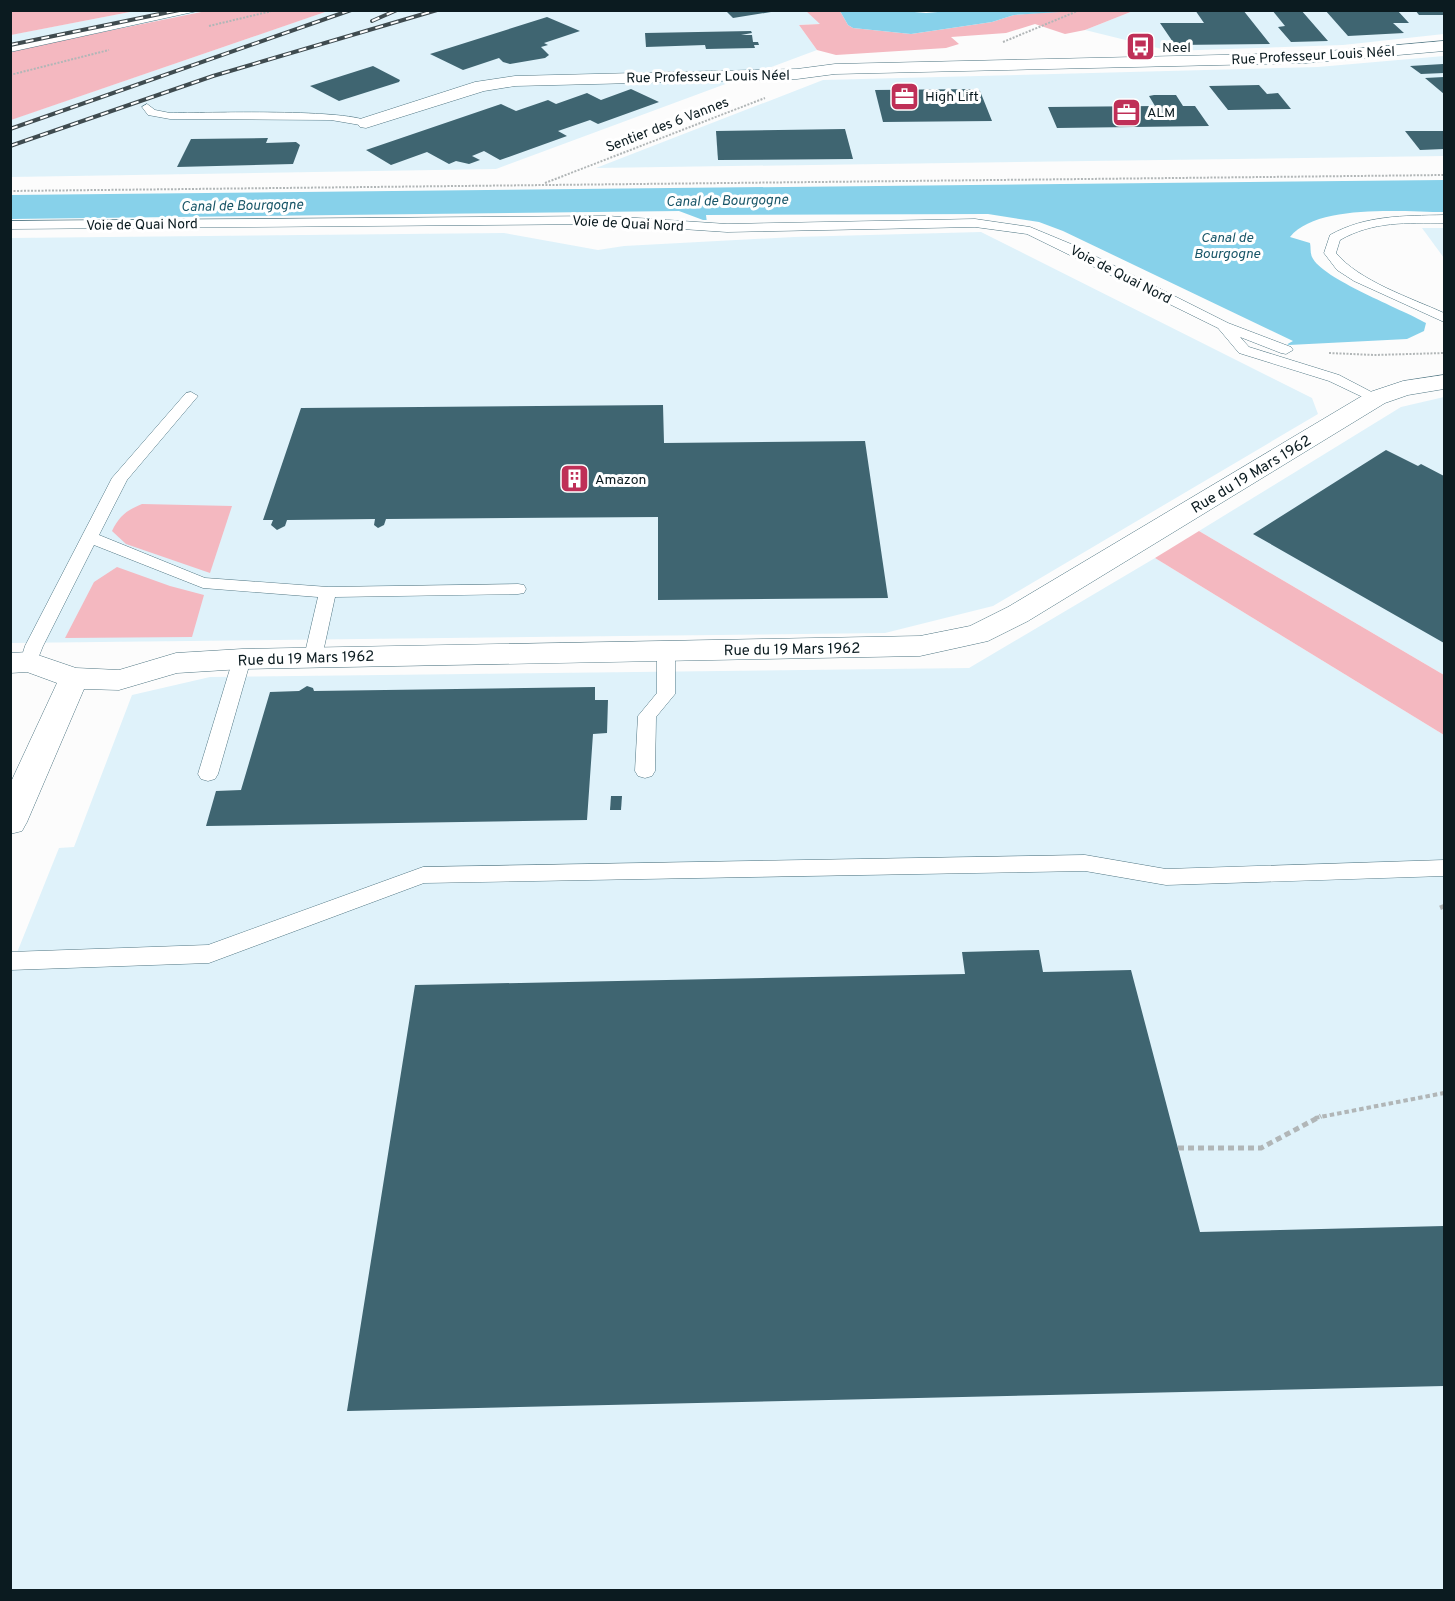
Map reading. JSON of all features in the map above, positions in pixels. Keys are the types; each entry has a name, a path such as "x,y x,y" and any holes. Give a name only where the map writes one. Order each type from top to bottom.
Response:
{"street":[{"name":"Rue Professeur Louis Néel","path":"1056,63 1059,57 1099,46 1141,51 1180,61"},
{"name":"Rue Professeur Louis Néel","path":"366,123 481,86 515,81 797,74 835,69 1317,57 1444,46"},
{"name":"Rue du 19 Mars 1962","path":"20,662 74,678 119,680 176,663 242,659 920,646 978,634 1018,614 1376,398 1403,388 1444,382"},
{"path":"10,822 74,678"}],"lane":[{"path":"10,49 198,10"},
{"path":"147,107 152,113 170,116 331,117 366,123"},
{"path":"1444,219 1378,220 1350,227 1334,238 1330,253 1341,267 1359,278 1444,318"},
{"name":"Voie de Quai Nord","path":"10,225 607,220 727,228 975,223 1030,231 1067,247 1223,325 1286,350"},
{"name":"Voie de Quai Nord","path":"1223,325 1244,350 1334,378 1376,398"},
{"path":"20,662 34,646 120,478 191,396"},
{"path":"91,538 203,583 328,592 518,589"},
{"path":"313,657 328,592"},
{"path":"645,771 647,716 666,694 666,651"},
{"path":"208,774 242,659"},
{"path":"10,961 209,954 423,875 1084,863 1166,877 1444,868"}],"path":[{"name":"Sentier des 6 Vannes","path":"540,185 770,96"},
{"path":"10,190 1444,176"},
{"path":"1286,350 1374,355 1444,353"},
{"path":"1441,905 1444,912"},
{"path":"1178,1148 1261,1148 1317,1117 1444,1093"}],"shaded area":[{"path":"11,10 135,10 135,11 11,35"},
{"path":"806,10 821,24 799,25 817,50 496,169 11,177 10,120 328,11"},
{"path":"1077,10 1133,11 1085,30 1065,34 1035,24 1006,33 951,37 959,44 946,48 836,55 817,50 799,25 820,24 806,11 840,11 848,25 853,28 911,34 992,22 1014,15"},
{"path":"135,11 206,11 11,51 10,35"},
{"path":"206,11 328,11 11,120 10,51"},
{"path":"1133,11 1444,11 1444,34 1343,45 1170,51 1085,30"},
{"path":"1444,56 1444,156 596,168 823,80 1318,67"},
{"path":"1422,228 1444,228 1444,258"},
{"path":"981,232 1312,398 1318,414 993,606 885,633 11,643 10,238 504,233 598,250 624,246 794,237"},
{"path":"1444,397 1444,675 1199,531 1401,407"},
{"path":"142,504 232,506 210,573 126,544 112,531 124,514"},
{"path":"1199,531 1444,675 1444,735 1155,558"},
{"path":"1155,558 1444,735 1444,1590 11,1590 10,970 59,848 74,847 132,695 210,677 969,668"},
{"path":"117,567 170,586 204,595 192,637 65,638 94,582"}],"water":[{"path":"961,10 1077,11 1014,15 992,22 911,34 853,28 848,25 840,11 926,13"},
{"name":"Canal de Bourgogne","path":"1444,180 1444,212 1385,211 1340,214 1303,226 1290,237 1310,243 1312,257 1331,275 1426,323 1424,331 1407,339 1289,345 1058,234 1016,221 962,218 703,220 679,211 11,219 10,195"}],"pier":[{"path":"988,214 1039,222 1063,231 1293,341 1284,346 1057,237 1015,224 989,220 707,223 706,215"}],"building":[{"path":"725,10 771,10 771,12 733,18"},
{"path":"1195,10 1243,10 1270,44 1175,45 1160,23 1204,23"},
{"path":"1272,10 1301,10 1328,41 1291,42 1278,27 1285,26"},
{"path":"1325,10 1397,10 1409,23 1393,23 1404,33 1348,36"},
{"path":"1415,10 1444,10 1444,15 1419,15"},
{"path":"547,17 580,31 544,43 548,45 541,47 549,55 545,58 510,64 499,58 463,70 430,54"},
{"path":"751,31 752,33 741,35 752,35 753,42 758,42 759,45 754,45 755,48 706,49 705,45 646,47 645,33"},
{"path":"1443,64 1444,73 1421,74 1410,66"},
{"path":"373,66 400,80 399,82 339,101 310,86"},
{"path":"1444,77 1444,94 1425,78"},
{"path":"1259,85 1267,94 1278,93 1291,109 1228,110 1209,86"},
{"path":"631,89 659,102 598,124 590,120 558,131 567,136 500,160 484,151 472,156 480,160 469,164 456,161 449,164 427,152 391,165 366,150 501,104 516,111 548,100 556,104 587,93 601,100"},
{"path":"975,89 980,91 992,121 883,122 875,90"},
{"path":"1176,95 1183,106 1195,106 1209,126 1057,128 1048,107 1155,106 1149,96"},
{"path":"845,129 853,159 718,160 716,131"},
{"path":"1405,131 1444,131 1444,149 1420,150"},
{"path":"268,138 266,143 296,142 300,145 293,164 177,167 191,139"},
{"name":"Amazon","path":"663,405 664,443 865,441 888,598 658,600 658,517 386,519 384,525 378,528 374,525 375,519 287,520 285,526 277,530 271,525 273,520 263,520 301,408"},
{"path":"1386,450 1444,476 1444,643 1253,534"},
{"path":"307,686 313,688 314,691 595,687 595,700 608,700 607,733 593,734 587,820 206,826 216,791 241,790 270,692 299,691"},
{"path":"611,796 622,796 621,810 610,810"},
{"path":"1039,950 1043,972 1131,970 1200,1232 1444,1226 1444,1386 347,1411 415,985 965,974 962,952"}],"railway":[{"path":"10,45 179,10"},
{"path":"10,129 351,10"},
{"path":"372,21 397,10"},
{"path":"10,146 213,76 437,10"}],"place":[{"name":"Neel","path":"1141,47"},
{"name":"High Lift","path":"904,96"},
{"name":"ALM","path":"1126,112"},
{"name":"Amazon","path":"574,479"}]}
